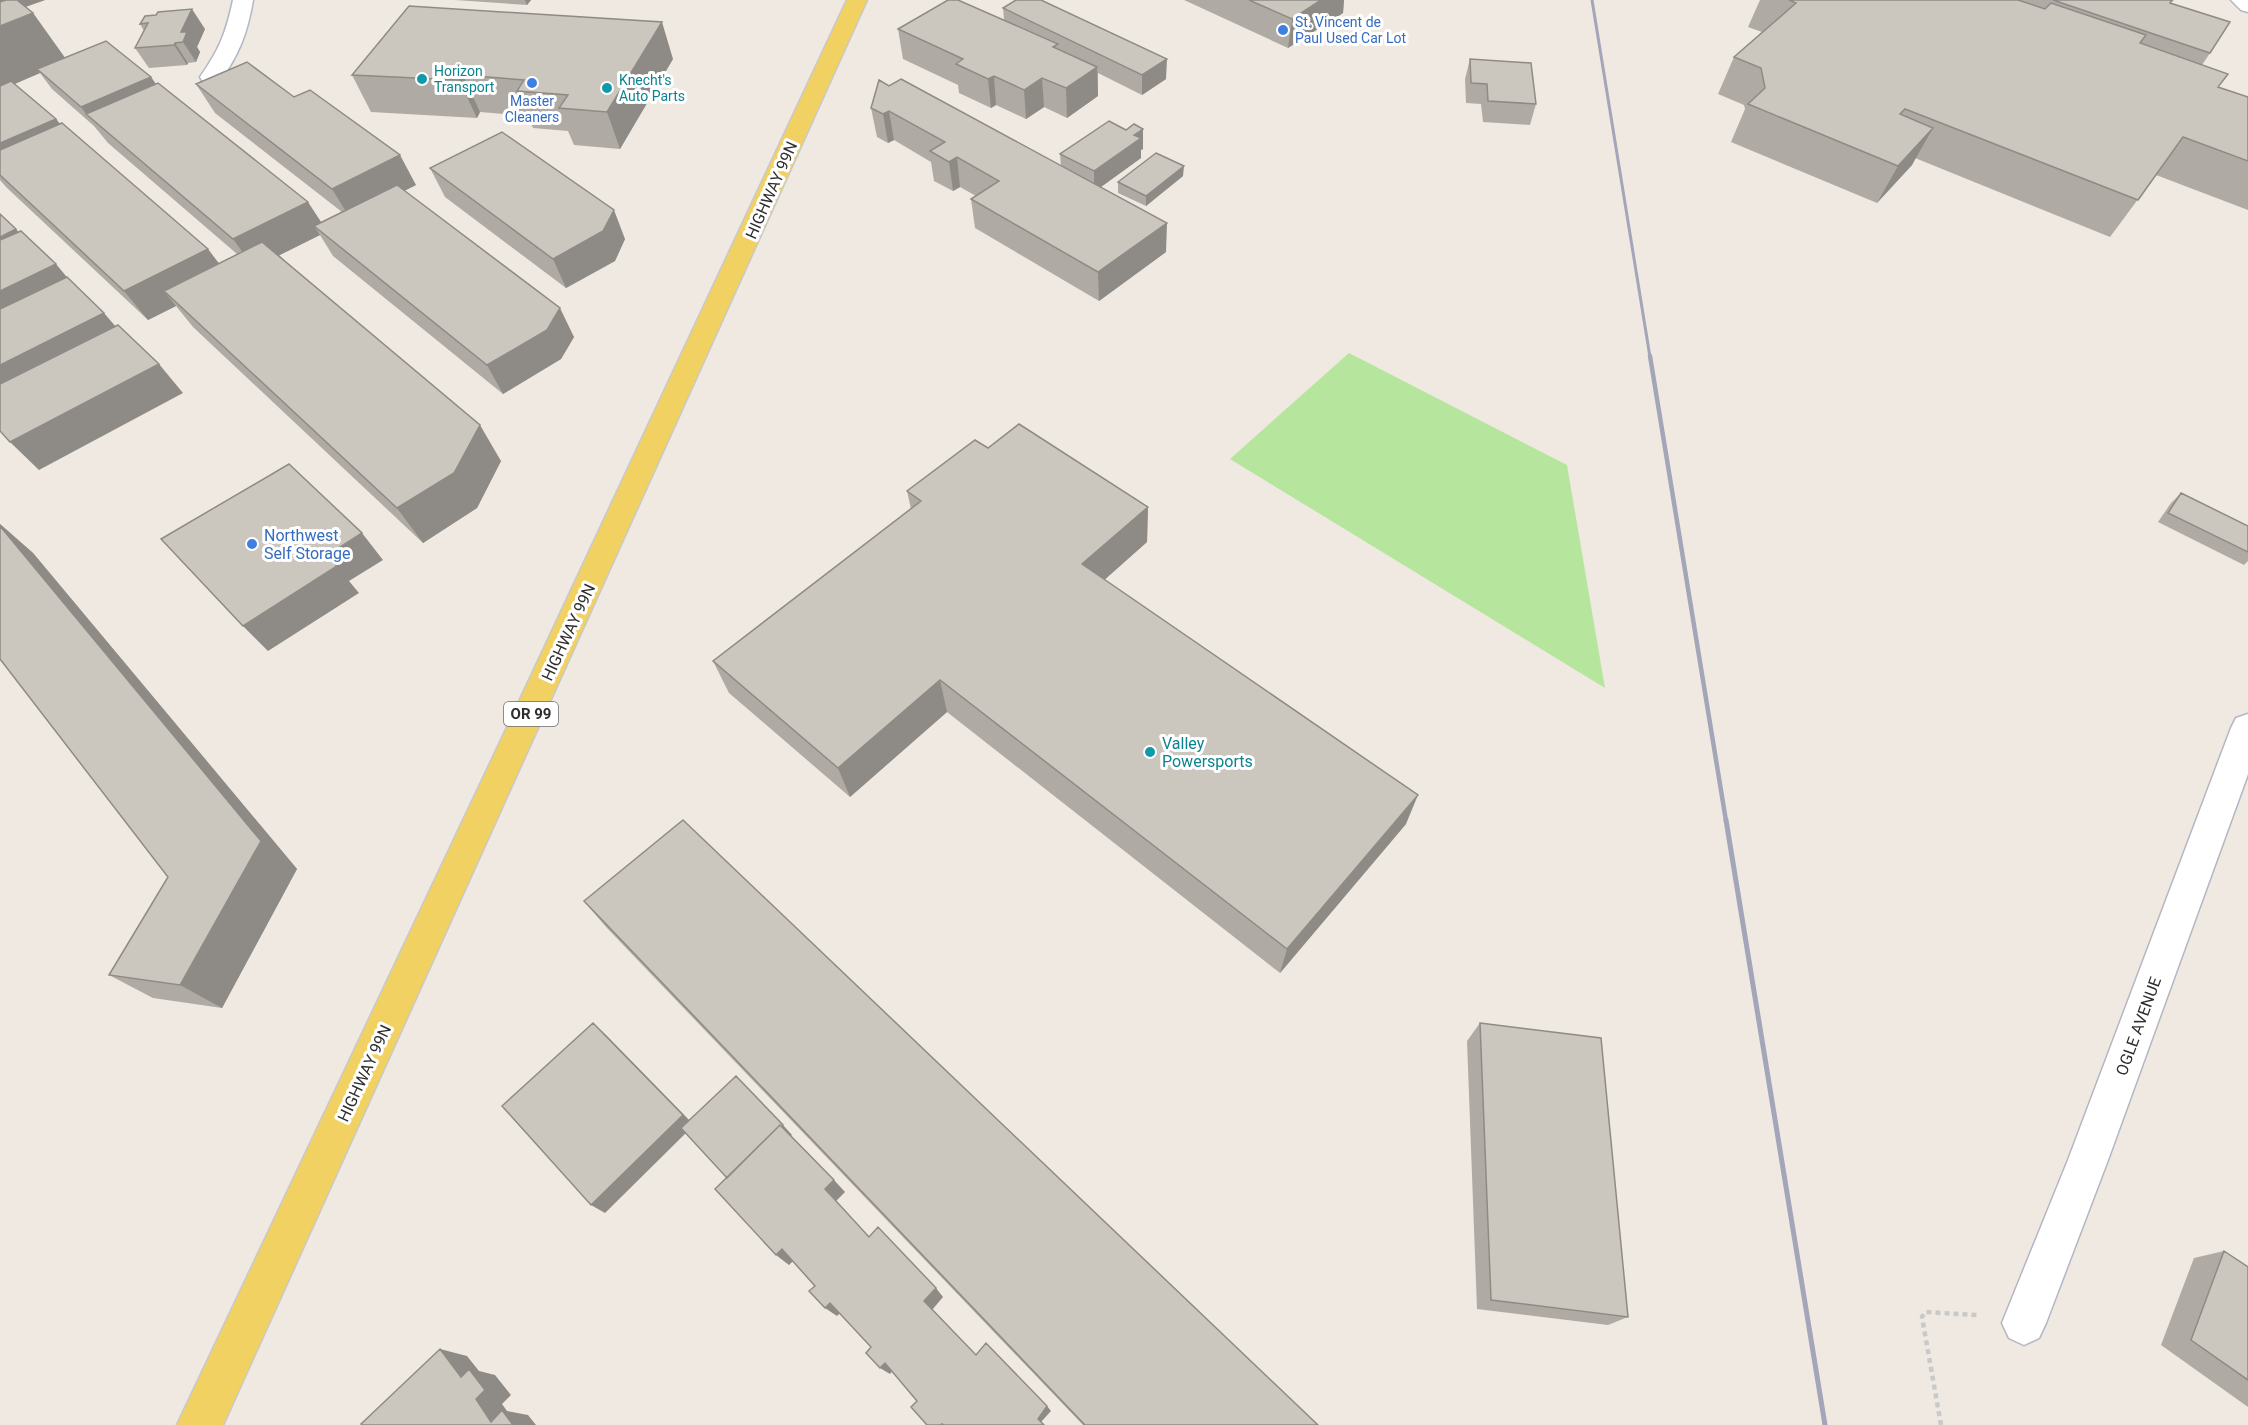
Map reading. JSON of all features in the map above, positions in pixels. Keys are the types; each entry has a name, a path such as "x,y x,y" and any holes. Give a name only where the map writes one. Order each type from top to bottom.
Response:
{"main road":[{"name":"HIGHWAY 99N","path":"200,1425 534,706 857,0"}],"street":[{"path":"211,77 222,65 236,39 243,0"},
{"path":"2241,0 2248,6"},
{"name":"OGLE AVENUE","path":"2024,1323 2092,1149 2248,728"}],"path":[{"path":"1941,1425 1923,1327 1922,1317 1925,1312 2012,1316 2024,1323"}],"green space":[{"path":"1349,353 1567,465 1605,688 1230,459"}],"building":[{"path":"17,0 33,13 0,26 0,2"},
{"path":"948,0 958,0 1058,44 1053,47 1097,67 1066,88 1042,78 1024,90 994,76 988,79 956,64 963,59 898,29"},
{"path":"1016,0 1041,0 1167,59 1142,75 1003,8"},
{"path":"1249,0 1321,0 1292,19"},
{"path":"1789,0 2018,0 2045,9 2051,3 2146,35 2140,43 2228,74 2218,87 2248,97 2248,161 2183,137 2138,200 1905,109 1900,114 1933,128 1898,166 1748,104 1765,88 1761,68 1734,57 1796,3"},
{"path":"2053,0 2172,0 2170,3 2230,22 2210,53"},
{"path":"409,6 662,22 607,112 559,108 568,95 517,91 524,80 463,75 459,80 352,75"},
{"path":"192,9 181,32 187,32 183,42 174,45 135,48 148,23 140,24 145,16 156,15 158,12"},
{"path":"106,41 151,77 81,107 37,69"},
{"path":"1470,59 1531,63 1536,104 1488,101 1487,84 1471,83"},
{"path":"247,62 294,97 310,90 400,155 332,189 196,84"},
{"path":"901,79 1167,223 1098,272 971,199 999,181 957,157 949,162 930,151 945,142 889,111 883,114 871,108 879,80 889,86"},
{"path":"11,81 56,119 0,143 0,86"},
{"path":"158,83 308,202 233,239 86,114"},
{"path":"1109,121 1126,130 1134,124 1143,129 1134,135 1141,138 1094,171 1060,154"},
{"path":"62,123 208,249 124,291 0,175 0,150"},
{"path":"502,132 614,210 603,231 553,259 430,168"},
{"path":"1156,153 1184,166 1146,196 1118,182"},
{"path":"397,185 560,308 547,330 487,365 314,226"},
{"path":"0,214 16,229 0,237"},
{"path":"21,231 56,264 0,291 0,240"},
{"path":"262,242 480,425 454,473 397,508 164,291"},
{"path":"67,277 104,313 0,365 0,309"},
{"path":"118,325 159,364 10,442 0,431 0,384"},
{"name":"Valley Powersports","path":"1019,424 1148,507 1082,564 1418,795 1287,949 940,680 838,768 713,661 921,501 907,491 975,440 988,448"},
{"path":"289,464 362,533 326,556 337,566 243,626 161,539"},
{"path":"2181,493 2248,526 2248,552 2168,513"},
{"path":"0,526 261,841 180,985 109,975 168,877 0,659"},
{"path":"683,820 1318,1425 1085,1425 584,901"},
{"path":"593,1023 683,1115 591,1205 502,1106"},
{"path":"1480,1023 1601,1038 1628,1317 1491,1300"},
{"path":"736,1076 783,1125 782,1127 780,1125 727,1178 681,1128"},
{"path":"780,1125 834,1180 825,1189 869,1237 878,1227 936,1288 924,1301 976,1355 986,1343 1047,1406 1038,1419 1044,1425 927,1425 911,1407 917,1401 885,1363 880,1368 866,1353 871,1347 830,1303 825,1308 809,1291 815,1286 782,1249 776,1255 715,1189"},
{"path":"2224,1251 2248,1267 2248,1380 2191,1340"},
{"path":"440,1349 461,1377 469,1369 485,1390 476,1399 491,1422 502,1410 513,1425 361,1424"}],"railway":[{"path":"1592,0 1650,357"},
{"path":"1650,356 1726,821"},
{"path":"1726,820 1825,1425"}],"place":[{"name":"St. Vincent de Paul Used Car Lot","path":"1283,30"},
{"name":"Horizon Transport","path":"422,79"},
{"name":"Master Cleaners","path":"532,83"},
{"name":"Knecht's Auto Parts","path":"607,88"},
{"name":"Northwest Self Storage","path":"252,544"},
{"name":"Valley Powersports","path":"1150,752"}]}
